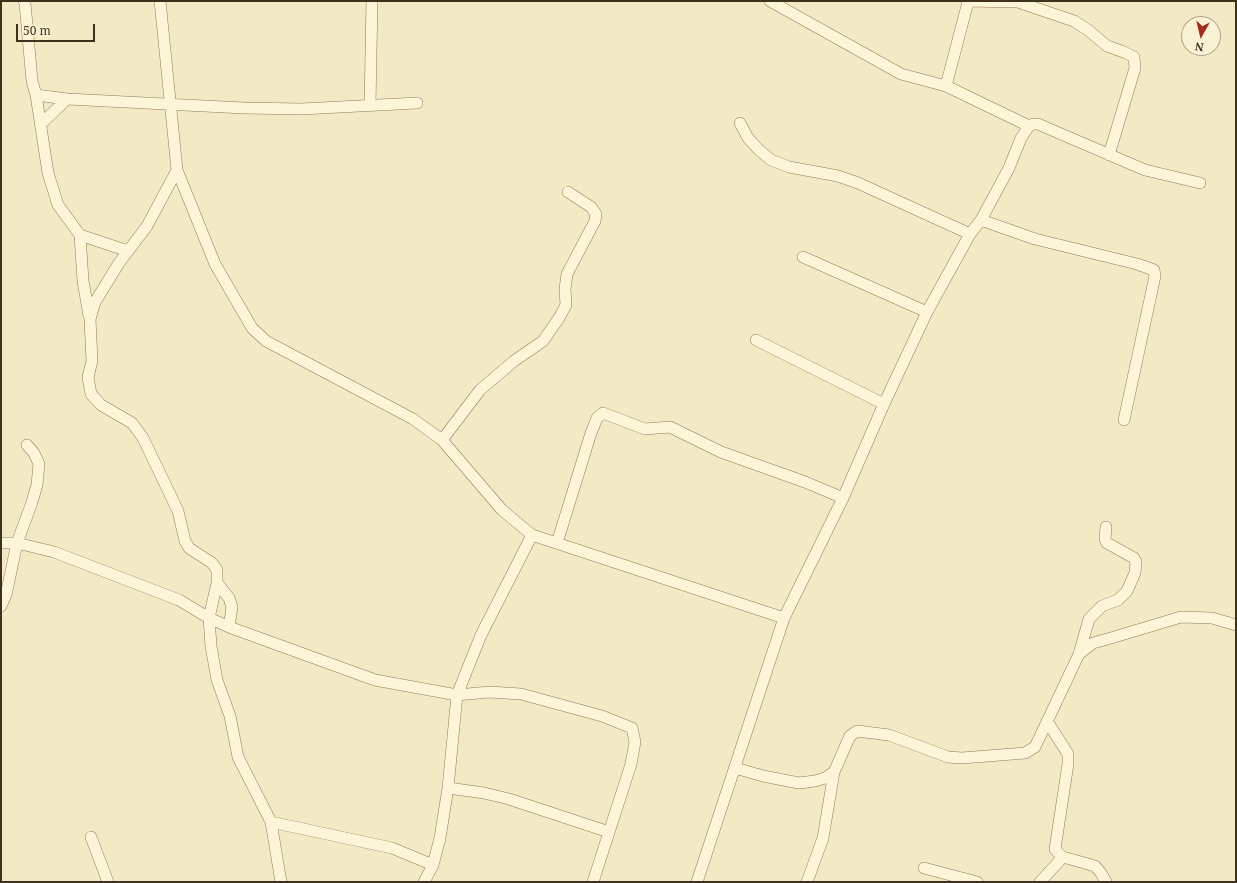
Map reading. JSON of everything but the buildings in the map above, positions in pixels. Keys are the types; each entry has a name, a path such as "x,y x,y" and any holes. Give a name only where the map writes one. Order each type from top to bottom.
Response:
{"street":[{"path":"24,1 32,81 36,95 48,173 58,205 80,235 83,281 90,319 92,361 88,377 91,394 101,405 132,423 143,438 178,511 185,541 189,548 212,563 216,570 217,583 209,618 211,646 217,680 230,716 238,756 271,822 281,882"},
{"path":"160,1 177,170 215,264 252,328 266,341 413,419 442,440 502,510 532,535 784,618"},
{"path":"370,105 372,1"},
{"path":"770,1 901,74 946,86 1029,126"},
{"path":"946,86 967,1 1018,2 1074,22 1088,30 1107,46 1134,57 1135,68 1109,155"},
{"path":"36,95 67,99 244,108 294,109 417,103"},
{"path":"41,124 67,99"},
{"path":"740,123 748,138 758,150 771,160 789,167 838,176 858,183 970,234"},
{"path":"697,882 784,618 843,498 884,404 927,312 970,234 981,220 1009,168 1021,138 1029,126 1038,124 1150,172 1200,183"},
{"path":"90,319 95,302 119,263 147,226 177,170"},
{"path":"442,440 480,390 514,361 543,341 566,305 565,289 567,274 595,221 596,214 591,207 568,192"},
{"path":"981,220 1035,239 1137,264 1154,270 1155,276 1124,420"},
{"path":"80,235 128,251"},
{"path":"803,257 927,312"},
{"path":"756,340 884,404"},
{"path":"557,543 596,418 603,413 645,429 670,427 721,452 805,482 843,498"},
{"path":"1,606 6,595 17,543 37,485 39,464 34,453 27,445"},
{"path":"807,882 823,838 834,772 850,736 857,731 890,735 934,753 948,757 962,758 1025,754 1035,747 1079,654 1088,619 1102,606 1118,600 1126,591 1135,572 1136,562 1134,558 1107,543 1105,539 1106,527"},
{"path":"424,882 432,865 440,838 448,788 457,695 480,635 532,535"},
{"path":"1,543 17,543 54,552 179,600 209,618 229,627 375,680 457,695 489,692 521,694 602,716 632,728 635,742 631,764 593,882"},
{"path":"217,583 229,598 232,607 229,627"},
{"path":"1079,654 1093,643 1181,617 1212,618 1236,625"},
{"path":"1048,721 1068,754 1068,764 1055,840 1055,849 1063,857 1095,866 1106,882"},
{"path":"735,768 763,776 799,783 826,778 834,772"},
{"path":"448,788 484,793 509,799 609,832"},
{"path":"271,822 392,848 432,865"},
{"path":"91,837 108,882"},
{"path":"1040,882 1063,857"},
{"path":"924,868 978,882"}]}
